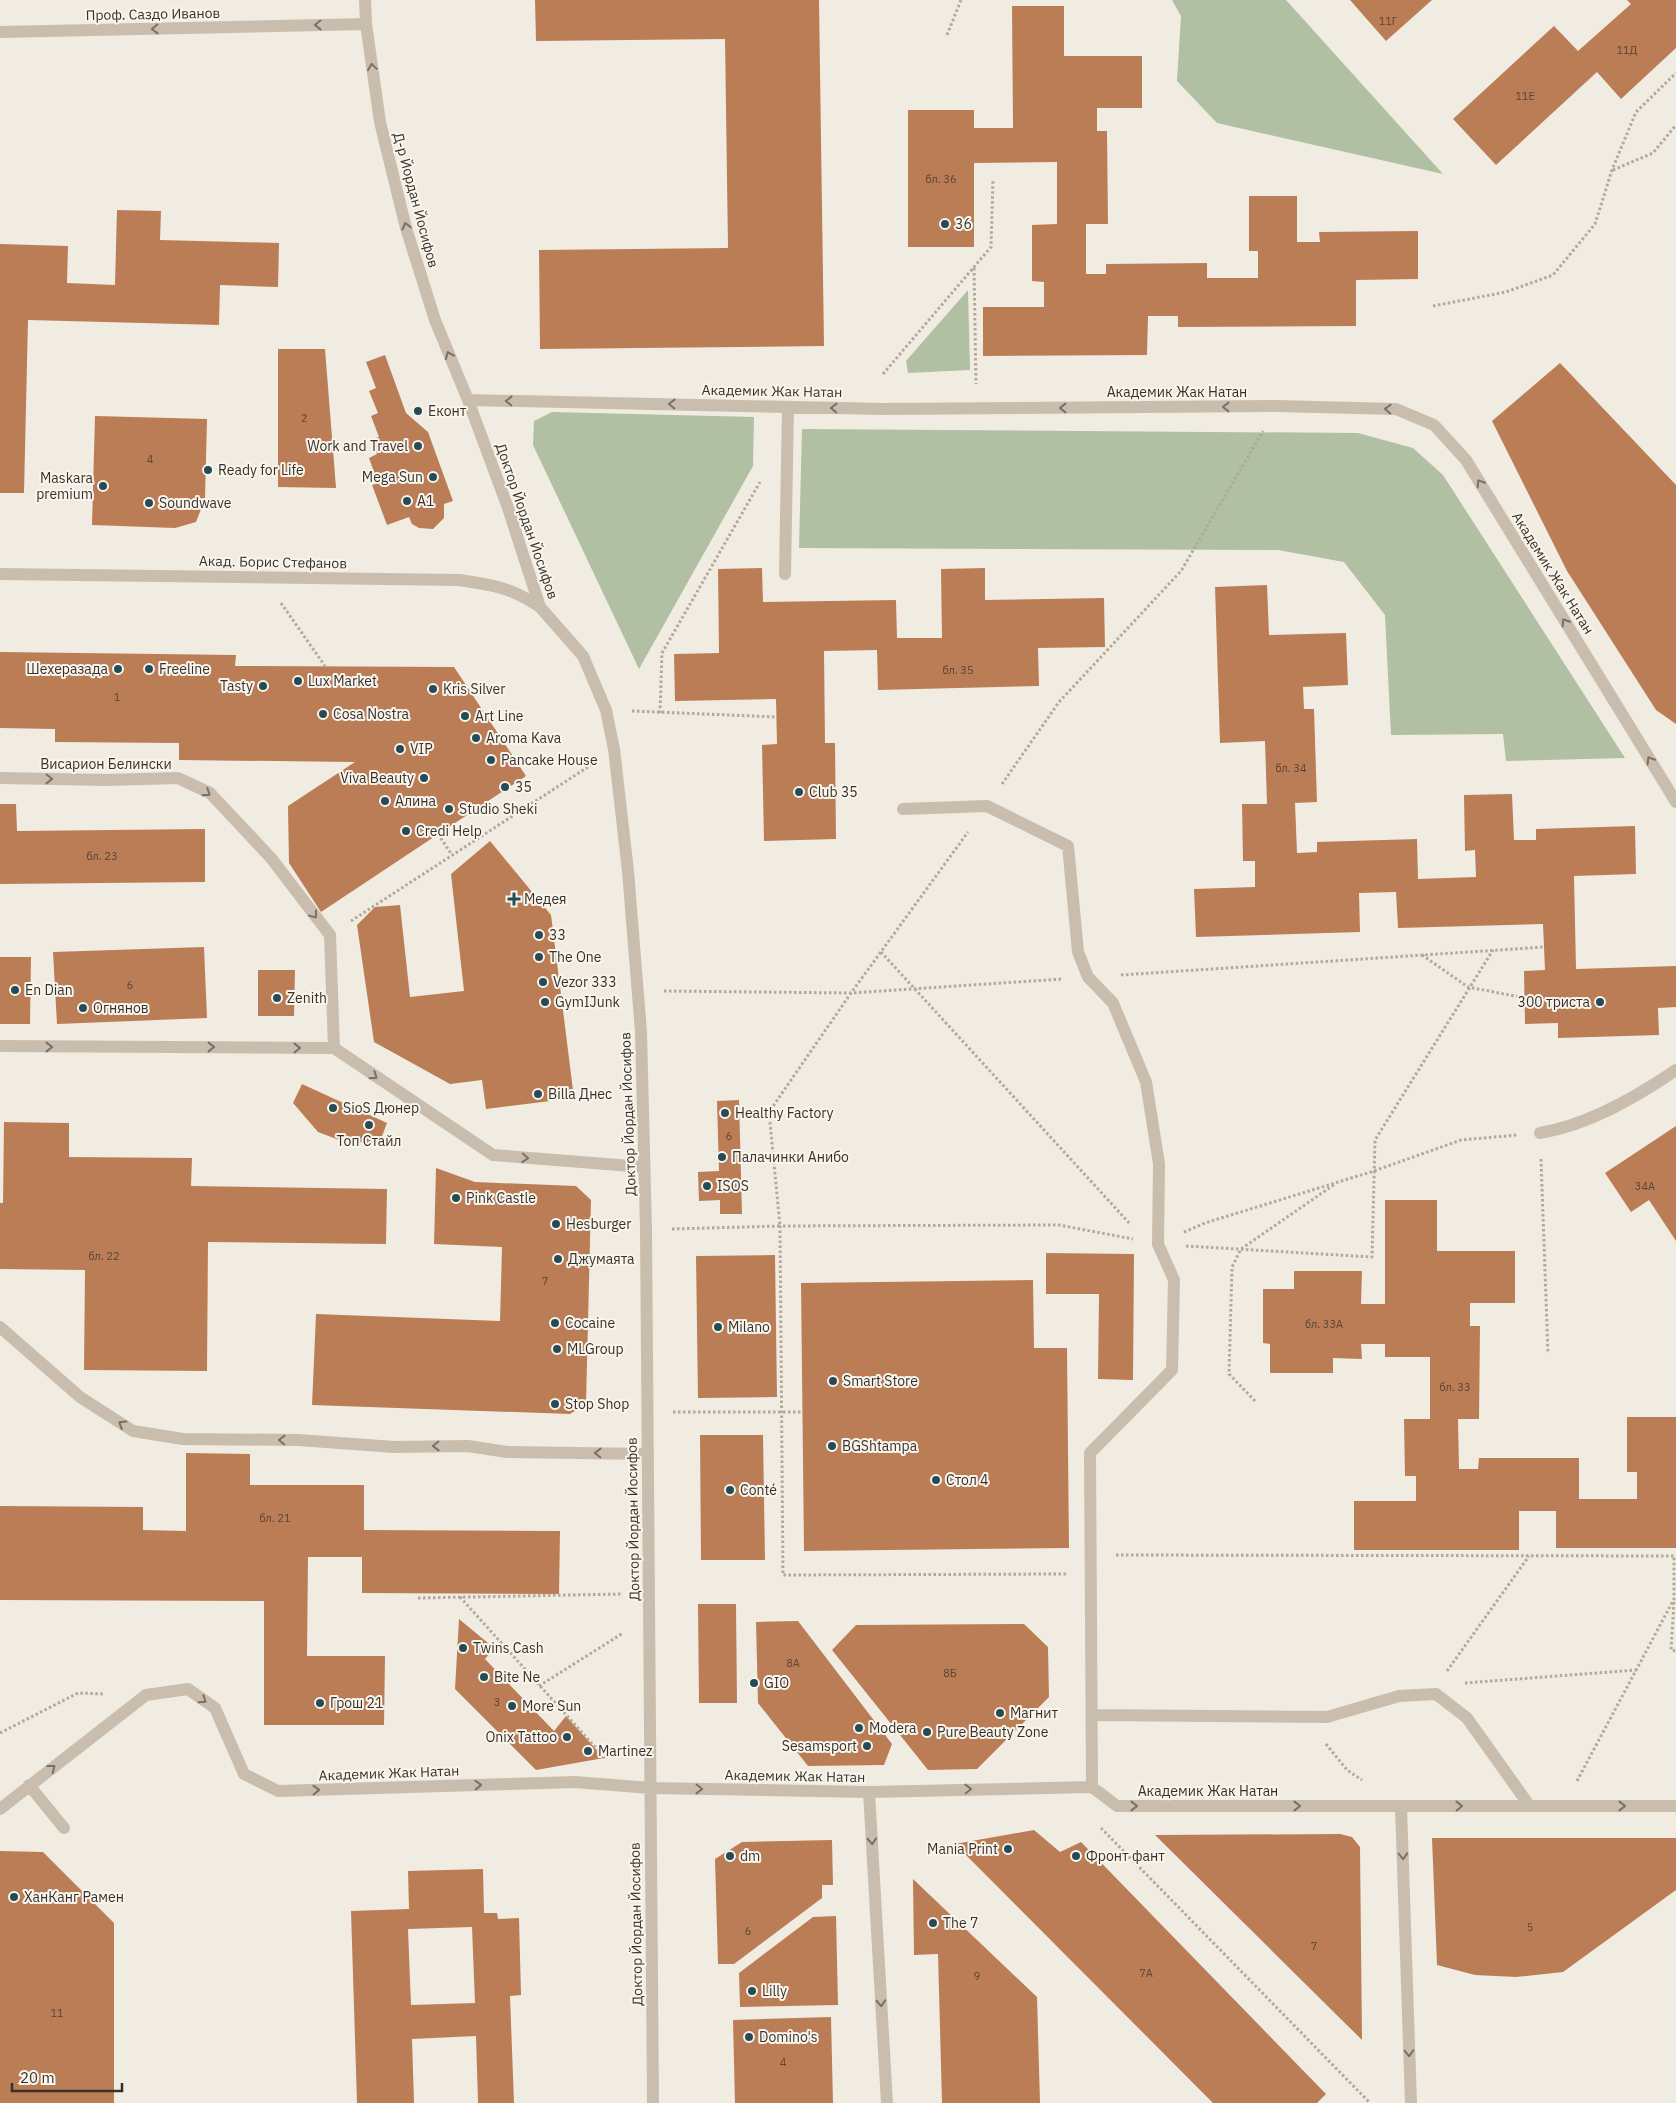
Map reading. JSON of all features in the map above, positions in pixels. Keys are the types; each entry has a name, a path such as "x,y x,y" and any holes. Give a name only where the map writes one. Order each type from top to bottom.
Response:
{"street":[{"name":"Д-р Йордан Йосифов","path":"366,0 366,24 380,122 406,228 435,320 468,400"},
{"name":"Проф. Саздо Иванов","path":"0,32 366,24"},
{"name":"Академик Жак Натан","path":"468,400 883,409 1277,406 1396,409 1434,425 1466,460 1676,802"},
{"name":"Доктор Йордан Йосифов","path":"468,400 508,508 540,607 583,656 606,710 614,749 628,871 641,1032 646,1230 653,2103"},
{"path":"785,574 788,407"},
{"name":"Акад. Борис Стефанов","path":"0,574 459,580 503,587 524,596 540,607"},
{"name":"Висарион Белински","path":"0,778 107,780 178,778 210,793 271,858 330,936"},
{"path":"903,809 987,806 1068,846 1078,952 1088,977 1113,1003 1146,1082 1159,1164 1158,1244 1174,1280 1172,1370 1090,1453 1092,1787"},
{"path":"330,936 334,1048"},
{"path":"0,1046 334,1048 493,1156 644,1166"},
{"path":"1540,1133 1564,1129 1599,1113 1642,1093 1676,1070"},
{"path":"0,1327 80,1397 133,1431 183,1439 298,1440 394,1447 468,1446 507,1452 647,1454"},
{"name":"Академик Жак Натан","path":"0,1809 146,1695 188,1689 215,1708 244,1774 278,1791 575,1782 650,1788 869,1792 1092,1787 1117,1806 1676,1806"},
{"path":"1092,1715 1327,1717 1399,1696 1436,1694 1467,1718 1529,1805"},
{"path":"29,1785 64,1828"},
{"path":"869,1792 887,2103"},
{"path":"1401,1807 1411,2103"}],"path":[{"path":"947,35 960,0"},
{"path":"1433,306 1506,292 1554,275 1595,224 1612,170 1636,112 1676,73"},
{"path":"1612,170 1652,153 1676,125"},
{"path":"883,374 990,247 992,179"},
{"path":"974,267 976,408"},
{"path":"1091,1573 783,1575 780,1226 769,1112 851,993 987,806 1059,702 1181,571 1277,406"},
{"path":"660,712 662,653 740,516"},
{"path":"264,577 325,666"},
{"path":"606,710 776,718"},
{"path":"330,936 614,749"},
{"path":"438,834 452,855"},
{"path":"1148,973 1544,947"},
{"path":"646,1230 780,1226 1059,1225 1158,1244 1372,1257 1375,1140 1468,987 1493,950"},
{"path":"881,952 1135,1229 1158,1244"},
{"path":"1422,954 1468,987 1525,998"},
{"path":"637,991 851,993 1055,980"},
{"path":"1158,1244 1205,1222 1338,1182 1461,1140 1540,1133 1548,1354"},
{"path":"1255,1401 1230,1374 1232,1267 1241,1249 1338,1182"},
{"path":"647,1412 802,1412"},
{"path":"1090,1555 1675,1556 1671,1650 1676,1651"},
{"path":"1436,1694 1449,1665 1529,1556"},
{"path":"418,1598 648,1593"},
{"path":"460,1597 631,1786"},
{"path":"1563,1806 1674,1599"},
{"path":"539,1686 649,1617"},
{"path":"1436,1694 1467,1682 1636,1670"},
{"path":"0,1733 78,1693 146,1695"},
{"path":"1306,1718 1347,1770 1401,1807"},
{"path":"1095,1822 1370,2103"}],"green space":[{"path":"1172,0 1286,0 1443,174 1217,123 1177,81 1181,16"},
{"path":"968,290 970,370 908,373 906,361"},
{"path":"552,412 754,417 753,466 639,669 533,445 534,421"},
{"path":"802,429 1358,433 1413,448 1443,475 1625,758 1506,761 1503,734 1391,735 1385,615 1344,562 1278,550 799,548"}],"building":[{"path":"535,0 819,0 824,346 540,349 539,250 728,248 725,39 536,41"},
{"path":"1350,0 1432,0 1386,41"},
{"path":"1627,0 1676,0 1676,48 1621,99 1597,72 1496,165 1453,119 1554,26 1578,51 1631,4"},
{"path":"1012,6 1064,6 1064,56 1142,56 1142,108 1097,108 1097,131 1107,131 1108,224 1086,224 1086,274 1106,274 1106,264 1207,263 1207,278 1258,278 1258,251 1249,251 1249,196 1297,196 1297,242 1320,242 1319,232 1418,231 1418,279 1356,280 1356,326 1178,327 1178,316 1148,316 1147,355 983,356 983,307 1044,307 1044,282 1032,281 1032,225 1057,224 1057,162 974,163 974,247 908,247 908,110 974,110 974,128 1013,128"},
{"path":"117,210 161,211 160,240 279,243 278,287 220,285 219,325 28,320 24,493 0,493 0,244 68,246 67,283 115,285"},
{"path":"278,349 325,349 336,488 278,487"},
{"path":"385,355 406,413 428,432 453,501 444,504 444,518 433,529 419,528 412,524 409,517 387,525 372,485 378,483 369,458 377,454 372,439 379,437 371,416 378,413 369,391 376,388 366,362"},
{"path":"1560,363 1676,485 1676,724 1656,710 1567,571 1492,421"},
{"path":"95,416 207,419 205,499 196,522 175,528 92,525"},
{"path":"762,568 763,602 896,600 897,638 942,638 941,569 985,568 985,600 1104,598 1105,647 1038,648 1039,686 878,690 877,650 824,651 825,743 835,743 836,839 764,841 762,745 777,744 776,699 675,701 674,654 719,653 718,569"},
{"path":"1267,585 1269,635 1346,633 1348,685 1303,687 1304,709 1314,709 1317,802 1295,803 1297,853 1317,852 1317,842 1417,839 1418,879 1476,877 1475,850 1465,851 1464,795 1512,794 1514,840 1536,840 1536,829 1635,826 1636,874 1574,876 1576,969 1676,966 1676,1007 1658,1008 1659,1035 1558,1038 1558,1023 1525,1024 1524,971 1545,970 1543,924 1398,928 1396,892 1359,893 1360,932 1196,937 1194,889 1255,887 1255,861 1243,861 1242,804 1267,804 1265,741 1220,743 1215,587"},
{"path":"0,652 236,655 235,666 454,667 526,776 321,912 289,863 288,806 355,762 179,760 179,743 55,742 55,729 0,728"},
{"path":"0,804 16,804 17,831 205,829 205,882 0,884"},
{"path":"490,841 551,915 574,1098 486,1109 482,1080 450,1084 374,1042 357,925 375,907 400,905 410,997 464,991 451,874"},
{"path":"204,947 207,1018 57,1024 53,952"},
{"name":"En Dian","path":"0,957 31,957 30,1024 0,1024"},
{"path":"258,970 295,970 294,1016 258,1016"},
{"path":"302,1084 387,1123 379,1144 339,1140 318,1132 293,1103"},
{"path":"739,1100 742,1214 720,1214 720,1200 699,1201 698,1172 719,1171 717,1101"},
{"path":"4,1122 69,1123 69,1157 192,1158 191,1186 387,1189 386,1244 208,1242 207,1371 84,1370 85,1270 0,1269 0,1203 3,1203"},
{"path":"1676,1126 1676,1241 1649,1200 1631,1212 1605,1173"},
{"path":"436,1168 475,1182 576,1186 591,1200 586,1404 570,1414 312,1405 316,1314 500,1321 502,1247 434,1244"},
{"path":"1385,1200 1437,1200 1437,1251 1515,1251 1515,1303 1470,1303 1470,1326 1480,1326 1479,1419 1458,1419 1459,1469 1478,1469 1479,1458 1579,1458 1579,1499 1637,1499 1637,1472 1627,1472 1627,1417 1676,1417 1676,1548 1556,1548 1556,1511 1519,1511 1519,1550 1354,1550 1354,1501 1416,1501 1416,1476 1405,1476 1404,1419 1430,1419 1430,1357 1385,1357 1385,1344 1361,1344 1362,1359 1333,1358 1333,1373 1270,1373 1270,1344 1263,1343 1263,1289 1294,1289 1294,1271 1362,1271 1361,1304 1385,1304"},
{"path":"1046,1253 1134,1254 1133,1380 1098,1379 1099,1294 1046,1294"},
{"path":"775,1255 777,1397 698,1398 696,1256"},
{"name":"Стол 4","path":"1033,1280 1034,1348 1067,1348 1069,1548 804,1551 801,1283"},
{"path":"700,1435 763,1435 765,1560 701,1560"},
{"path":"186,1453 250,1454 250,1485 364,1485 364,1530 560,1531 559,1594 362,1593 362,1557 308,1557 307,1656 385,1656 384,1725 264,1725 264,1601 0,1600 0,1506 143,1507 143,1530 186,1531"},
{"path":"698,1604 736,1604 737,1703 699,1703"},
{"path":"459,1619 494,1648 485,1659 554,1731 566,1716 604,1758 536,1770 455,1689"},
{"path":"798,1621 892,1744 884,1765 808,1766 758,1703 756,1622"},
{"path":"1024,1624 1048,1647 1049,1697 977,1769 928,1770 832,1650 856,1625"},
{"path":"1034,1830 1060,1852 1081,1842 1326,2094 1317,2103 1213,2103 955,1844"},
{"path":"1340,1834 1352,1837 1360,1847 1362,2040 1155,1835"},
{"path":"1432,1838 1676,1838 1676,1890 1563,1972 1516,1977 1475,1975 1437,1965"},
{"path":"832,1840 833,1885 822,1885 822,1898 734,1964 718,1964 715,1859 742,1842"},
{"path":"0,1851 43,1852 114,1923 114,2103 0,2103"},
{"path":"483,1869 484,1913 497,1913 498,1919 519,1918 521,1995 510,1996 514,2103 478,2103 476,2036 412,2039 414,2103 357,2103 351,1911 409,1909 408,1871","holes":["472,1927 475,2003 411,2005 408,1929"]},
{"path":"913,1879 1037,1997 1040,2103 942,2103 938,1954 914,1955"},
{"path":"836,1916 838,2005 740,2007 739,1973 813,1917"},
{"path":"831,2017 833,2103 735,2103 733,2020"}],"place":[{"name":"36","path":"945,224"},
{"name":"Еконт","path":"418,411"},
{"name":"Work and Travel","path":"418,446"},
{"name":"Ready for Life","path":"208,470"},
{"name":"Mega Sun","path":"433,477"},
{"name":"Maskara premium","path":"103,486"},
{"name":"A1","path":"407,501"},
{"name":"Soundwave","path":"149,503"},
{"name":"Шехеразада","path":"118,669"},
{"name":"Freeline","path":"149,669"},
{"name":"Lux Market","path":"298,681"},
{"name":"Tasty","path":"263,686"},
{"name":"Kris Silver","path":"433,689"},
{"name":"Cosa Nostra","path":"323,714"},
{"name":"Art Line","path":"465,716"},
{"name":"Aroma Kava","path":"476,738"},
{"name":"VIP","path":"400,749"},
{"name":"Pancake House","path":"491,760"},
{"name":"Viva Beauty","path":"424,778"},
{"name":"35","path":"505,787"},
{"name":"Club 35","path":"799,792"},
{"name":"Алина","path":"385,801"},
{"name":"Studio Sheki","path":"449,809"},
{"name":"Credi Help","path":"406,831"},
{"name":"Медея","path":"514,899"},
{"name":"33","path":"539,935"},
{"name":"The One","path":"539,957"},
{"name":"Vezor 333","path":"543,982"},
{"name":"En Dian","path":"15,990"},
{"name":"Zenith","path":"277,998"},
{"name":"GymIJunk","path":"545,1002"},
{"name":"300 триста","path":"1600,1002"},
{"name":"Огнянов","path":"83,1008"},
{"name":"Billa Днес","path":"538,1094"},
{"name":"SioS Дюнер","path":"333,1108"},
{"name":"Healthy Factory","path":"725,1113"},
{"name":"Топ Стайл","path":"369,1125"},
{"name":"Палачинки Анибо","path":"722,1157"},
{"name":"ISOS","path":"707,1186"},
{"name":"Pink Castle","path":"456,1198"},
{"name":"Hesburger","path":"556,1224"},
{"name":"Джумаята","path":"558,1259"},
{"name":"Cocaine","path":"555,1323"},
{"name":"Milano","path":"718,1327"},
{"name":"MLGroup","path":"557,1349"},
{"name":"Smart Store","path":"833,1381"},
{"name":"Stop Shop","path":"555,1404"},
{"name":"BGShtampa","path":"832,1446"},
{"name":"Стол 4","path":"936,1480"},
{"name":"Conté","path":"730,1490"},
{"name":"Twins Cash","path":"463,1648"},
{"name":"Bite Ne","path":"484,1677"},
{"name":"GIO","path":"754,1683"},
{"name":"Грош 21","path":"320,1703"},
{"name":"More Sun","path":"512,1706"},
{"name":"Магнит","path":"1000,1713"},
{"name":"Modera","path":"859,1728"},
{"name":"Pure Beauty Zone","path":"927,1732"},
{"name":"Onix Tattoo","path":"567,1737"},
{"name":"Sesamsport","path":"867,1746"},
{"name":"Martinez","path":"588,1751"},
{"name":"Mania Print","path":"1008,1849"},
{"name":"dm","path":"730,1856"},
{"name":"Фронт фант","path":"1076,1856"},
{"name":"ХанКанг Рамен","path":"14,1897"},
{"name":"The 7","path":"933,1923"},
{"name":"Lilly","path":"752,1991"},
{"name":"Domino's","path":"749,2037"}]}
